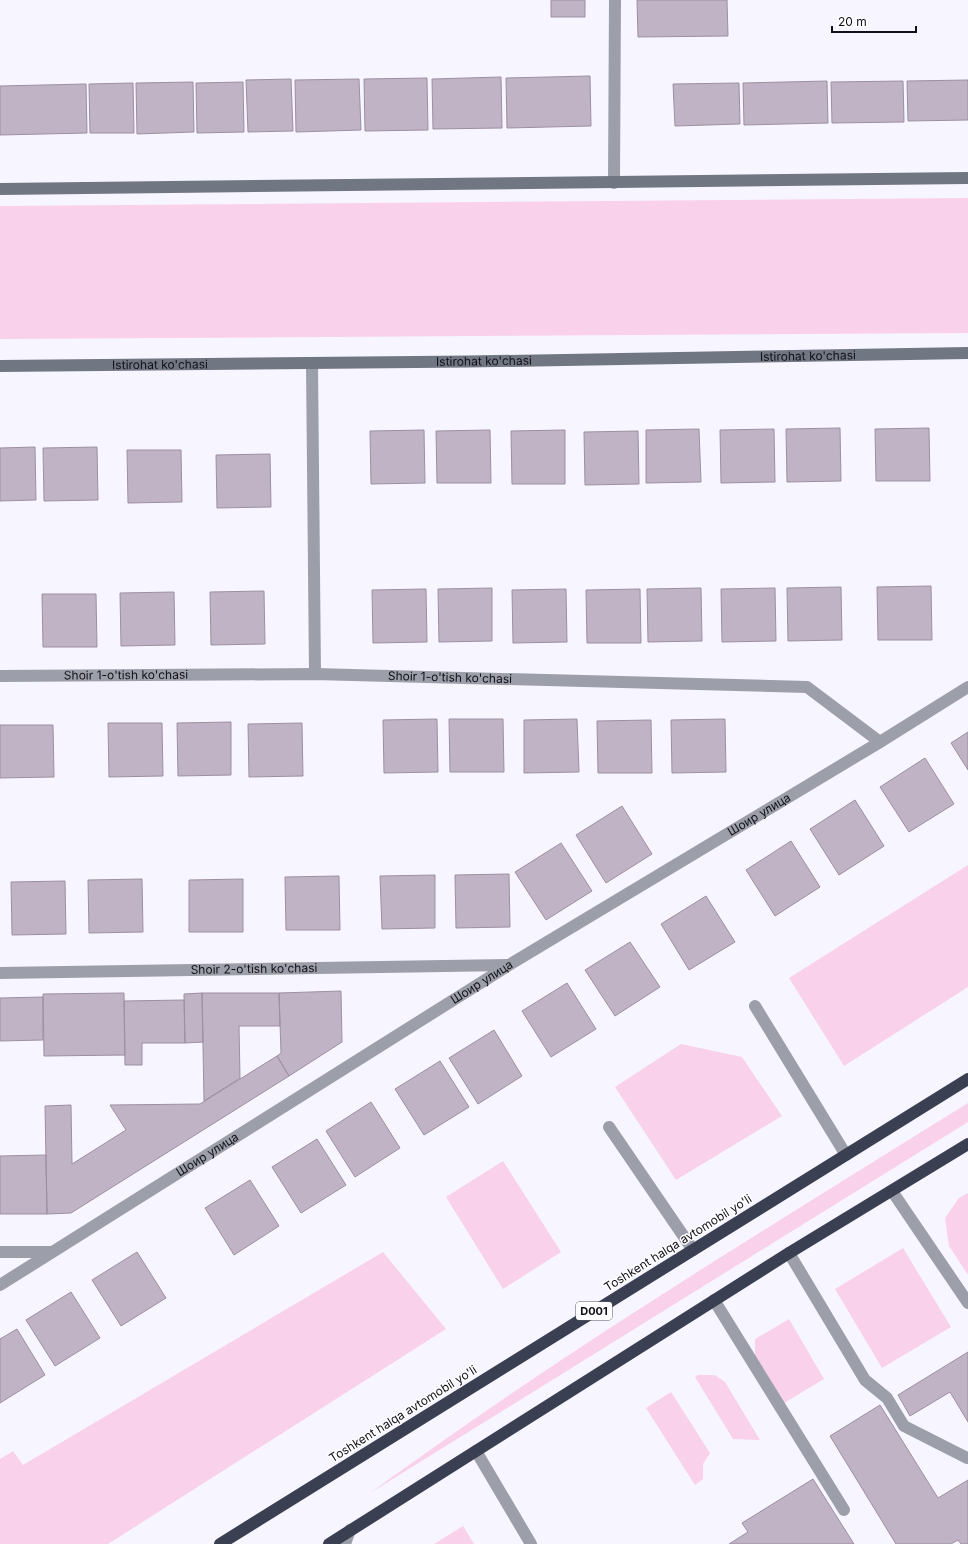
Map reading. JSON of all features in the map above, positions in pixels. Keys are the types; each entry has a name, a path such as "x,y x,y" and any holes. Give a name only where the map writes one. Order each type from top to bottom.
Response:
{"highway":[{"name":"Toshkent halqa avtomobil yo'li","path":"227,1542 968,1079"},
{"path":"329,1544 789,1253 968,1144"}],"main road":[{"path":"0,189 968,178"},
{"name":"Istirohat ko'chasi","path":"0,366 620,360 968,353"}],"street":[{"path":"614,0 614,183"},
{"path":"312,364 315,674"},
{"name":"Shoir 1-o'tish ko'chasi","path":"0,676 315,674 807,687 880,742"},
{"name":"Шоир улица","path":"0,1285 509,965 880,742 968,687"},
{"name":"Shoir 2-o'tish ko'chasi","path":"0,972 509,965"},
{"path":"755,1006 846,1155"},
{"path":"609,1127 694,1250"},
{"path":"892,1191 968,1303"},
{"path":"0,1252 52,1252"},
{"path":"789,1253 865,1380 887,1398 904,1426 967,1458"},
{"path":"714,1300 844,1510"},
{"path":"476,1451 531,1544"},
{"path":"345,1544 350,1530"}],"shaded area":[{"path":"968,198 968,333 0,339 0,206"},
{"path":"968,865 968,987 844,1066 789,978"},
{"path":"681,1044 742,1057 782,1116 676,1180 615,1087"},
{"path":"968,1103 968,1122 370,1493 516,1390 665,1292"},
{"path":"503,1161 561,1252 503,1289 446,1197"},
{"path":"968,1193 968,1275 949,1246 945,1218 959,1198"},
{"path":"903,1248 951,1327 882,1368 835,1289"},
{"path":"383,1252 446,1329 108,1544 0,1544 0,1459 13,1451 23,1465"},
{"path":"789,1319 824,1379 784,1403 755,1355 755,1339"},
{"path":"698,1375 715,1375 725,1382 760,1440 733,1439 695,1377"},
{"path":"671,1392 710,1453 703,1464 703,1479 695,1485 646,1408"},
{"path":"463,1526 474,1544 434,1544"}],"building":[{"path":"551,0 585,0 585,17 551,17"},
{"path":"637,0 727,0 728,36 638,37"},
{"path":"590,76 591,126 507,128 506,78"},
{"path":"501,77 502,128 433,129 432,79"},
{"path":"427,78 428,130 365,131 364,79"},
{"path":"291,79 293,131 248,132 246,80"},
{"path":"359,79 361,130 296,132 295,80"},
{"path":"968,80 968,120 908,121 907,81"},
{"path":"827,81 828,123 744,125 743,83"},
{"path":"903,81 904,122 832,123 831,82"},
{"path":"193,82 194,132 137,134 136,83"},
{"path":"243,82 244,132 197,133 196,83"},
{"path":"133,83 134,133 90,133 89,84"},
{"path":"739,83 740,124 675,126 673,84"},
{"path":"86,84 87,133 0,135 0,86"},
{"path":"840,428 841,481 787,482 786,429"},
{"path":"929,428 930,481 876,481 875,429"},
{"path":"699,429 701,482 646,483 646,430"},
{"path":"774,429 775,482 721,483 720,430"},
{"path":"424,430 425,483 371,484 370,431"},
{"path":"490,430 491,483 437,483 436,431"},
{"path":"565,430 565,484 512,484 511,431"},
{"path":"638,431 639,484 585,485 584,432"},
{"path":"35,447 36,500 0,501 0,448"},
{"path":"97,447 98,500 44,501 43,448"},
{"path":"127,450 181,450 182,502 128,503"},
{"path":"270,454 271,507 217,508 216,455"},
{"path":"931,586 932,640 878,640 877,587"},
{"path":"841,587 842,640 788,641 787,588"},
{"path":"492,588 492,641 439,642 438,589"},
{"path":"701,588 702,641 648,642 647,589"},
{"path":"775,588 776,641 722,642 721,589"},
{"path":"426,589 427,642 373,643 372,590"},
{"path":"566,589 567,642 513,643 512,590"},
{"path":"640,589 641,643 587,643 586,590"},
{"path":"264,591 265,644 211,645 210,592"},
{"path":"174,592 175,645 121,646 120,593"},
{"path":"42,594 96,594 97,647 43,647"},
{"path":"437,719 438,772 384,773 383,720"},
{"path":"449,719 503,719 504,772 450,772"},
{"path":"577,719 579,772 524,773 524,720"},
{"path":"725,719 726,772 672,773 671,720"},
{"path":"651,720 652,773 598,773 597,721"},
{"path":"231,722 231,775 178,776 177,723"},
{"path":"108,723 162,723 163,776 109,777"},
{"path":"302,723 303,776 249,777 248,724"},
{"path":"0,725 53,725 54,777 0,778"},
{"path":"968,732 968,770 951,743"},
{"path":"925,758 954,804 909,832 880,787"},
{"path":"855,800 884,846 839,875 810,829"},
{"path":"622,806 652,854 606,883 576,835"},
{"path":"791,841 820,887 775,916 746,870"},
{"path":"561,843 592,891 546,920 515,872"},
{"path":"509,874 510,927 456,928 455,875"},
{"path":"435,875 435,928 382,929 380,876"},
{"path":"339,876 340,930 286,930 285,877"},
{"path":"142,879 143,932 89,933 88,880"},
{"path":"243,879 243,932 189,932 189,880"},
{"path":"65,881 66,934 12,935 11,882"},
{"path":"706,896 735,942 689,970 661,924"},
{"path":"630,942 660,987 615,1016 585,970"},
{"path":"567,983 596,1029 551,1057 522,1011"},
{"path":"341,991 342,1042 289,1076 277,1056 281,1053 279,993"},
{"path":"124,993 125,1055 44,1056 43,994"},
{"path":"202,993 279,993 280,1026 239,1026 240,1078 204,1101"},
{"path":"202,993 203,1042 185,1043 184,994"},
{"path":"43,997 43,1040 0,1041 0,998"},
{"path":"184,1000 185,1043 142,1043 142,1065 125,1065 124,1001"},
{"path":"494,1030 522,1076 478,1104 449,1058"},
{"path":"277,1056 289,1076 71,1213 47,1214 45,1106 71,1105 72,1164 126,1130 110,1105 200,1104"},
{"path":"440,1061 469,1107 424,1135 395,1089"},
{"path":"371,1102 400,1148 355,1177 326,1131"},
{"path":"317,1139 346,1185 301,1213 272,1167"},
{"path":"46,1155 47,1214 0,1214 0,1156"},
{"path":"250,1180 279,1226 234,1255 205,1208"},
{"path":"137,1252 166,1298 121,1326 92,1280"},
{"path":"71,1292 100,1338 55,1366 26,1320"},
{"path":"17,1329 45,1375 0,1403 0,1339"},
{"path":"968,1352 968,1422 950,1392 910,1416 898,1395"},
{"path":"880,1405 938,1498 968,1480 968,1544 961,1544 958,1540 951,1544 896,1544 830,1436"},
{"path":"813,1479 854,1544 729,1544 748,1532 742,1523"}]}
